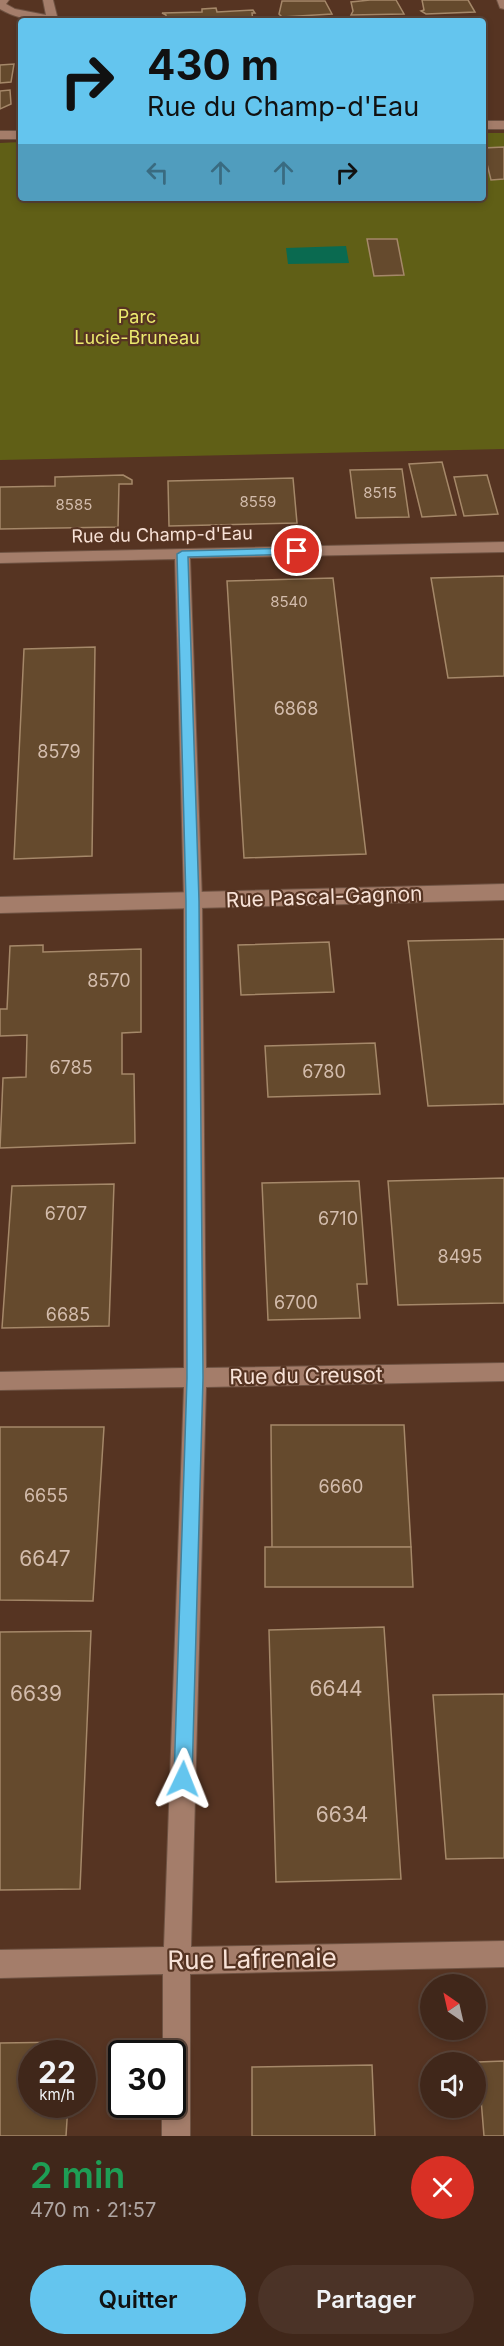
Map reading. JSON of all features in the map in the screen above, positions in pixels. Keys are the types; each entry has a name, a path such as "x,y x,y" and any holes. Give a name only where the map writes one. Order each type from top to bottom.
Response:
{"street":[{"path":"4,0 0,5 6,10 39,18"},
{"path":"48,0 51,18"},
{"path":"502,0 504,6"},
{"path":"486,111 504,111"},
{"path":"0,121 18,120"},
{"path":"486,125 504,124"},
{"path":"0,135 18,135"},
{"name":"Rue du Champ-d'Eau","path":"0,558 504,547"},
{"path":"176,2136 177,1960 195,1378 193,901 182,554"},
{"name":"Rue Pascal-Gagnon","path":"0,905 504,891"},
{"name":"Rue du Creusot","path":"0,1381 504,1372"},
{"name":"Rue Lafrenaie","path":"0,1964 504,1953"}],"green space":[{"name":"Parc Lucie-Bruneau","path":"486,133 504,133 504,449 0,460 0,143 18,142 18,201 486,201"}],"shaded area":[{"path":"346,246 349,263 288,264 286,248"}],"building":[{"path":"396,0 404,14 351,15 353,11 351,2"},
{"path":"422,0 468,0 475,12 426,14 421,11 424,10"},
{"path":"282,1 325,1 332,14 282,17 279,14"},
{"path":"216,8 217,12 253,10 255,13 252,13 253,18 166,18 166,15 162,13 202,12 202,9"},
{"path":"14,64 11,82 0,83 0,65"},
{"path":"10,90 11,104 0,109 0,91"},
{"path":"504,147 504,179 491,180 486,160 486,148"},
{"path":"367,239 397,239 404,275 374,276"},
{"path":"442,462 456,515 422,517 409,464"},
{"path":"402,469 409,517 356,518 350,470"},
{"path":"123,475 132,480 132,484 119,484 118,527 0,529 0,487 55,486 55,477"},
{"path":"487,475 498,514 464,516 454,477"},
{"path":"293,478 297,523 169,526 168,481"},
{"path":"504,576 504,676 448,678 431,578"},
{"path":"333,578 366,854 244,858 227,581"},
{"path":"95,647 92,856 14,859 24,649"},
{"path":"504,939 504,1104 428,1106 408,941"},
{"path":"329,942 334,992 241,995 238,945"},
{"path":"43,945 43,952 141,949 141,1032 122,1033 122,1074 134,1074 135,1143 0,1148 3,1078 26,1077 27,1035 0,1036 0,1009 7,1009 10,946"},
{"path":"375,1043 380,1094 268,1097 265,1046"},
{"path":"504,1178 504,1303 398,1305 388,1181"},
{"path":"359,1181 367,1284 357,1284 360,1318 268,1320 262,1183"},
{"path":"114,1184 109,1326 2,1328 12,1186"},
{"path":"271,1425 404,1425 411,1547 272,1548"},
{"path":"0,1427 104,1427 93,1601 0,1600"},
{"path":"265,1547 411,1547 413,1587 265,1587"},
{"path":"384,1627 401,1879 276,1882 269,1630"},
{"path":"91,1631 80,1889 0,1890 0,1632"},
{"path":"504,1694 504,1858 446,1859 433,1695"},
{"path":"0,2043 18,2043 18,2118 67,2118 66,2136 0,2136"},
{"path":"504,2061 504,2136 484,2136 483,2118 486,2118 486,2062"},
{"path":"372,2065 375,2136 252,2136 252,2067"}],"route":[{"path":"183,1779 195,1378 193,901 182,554 297,551"}]}
